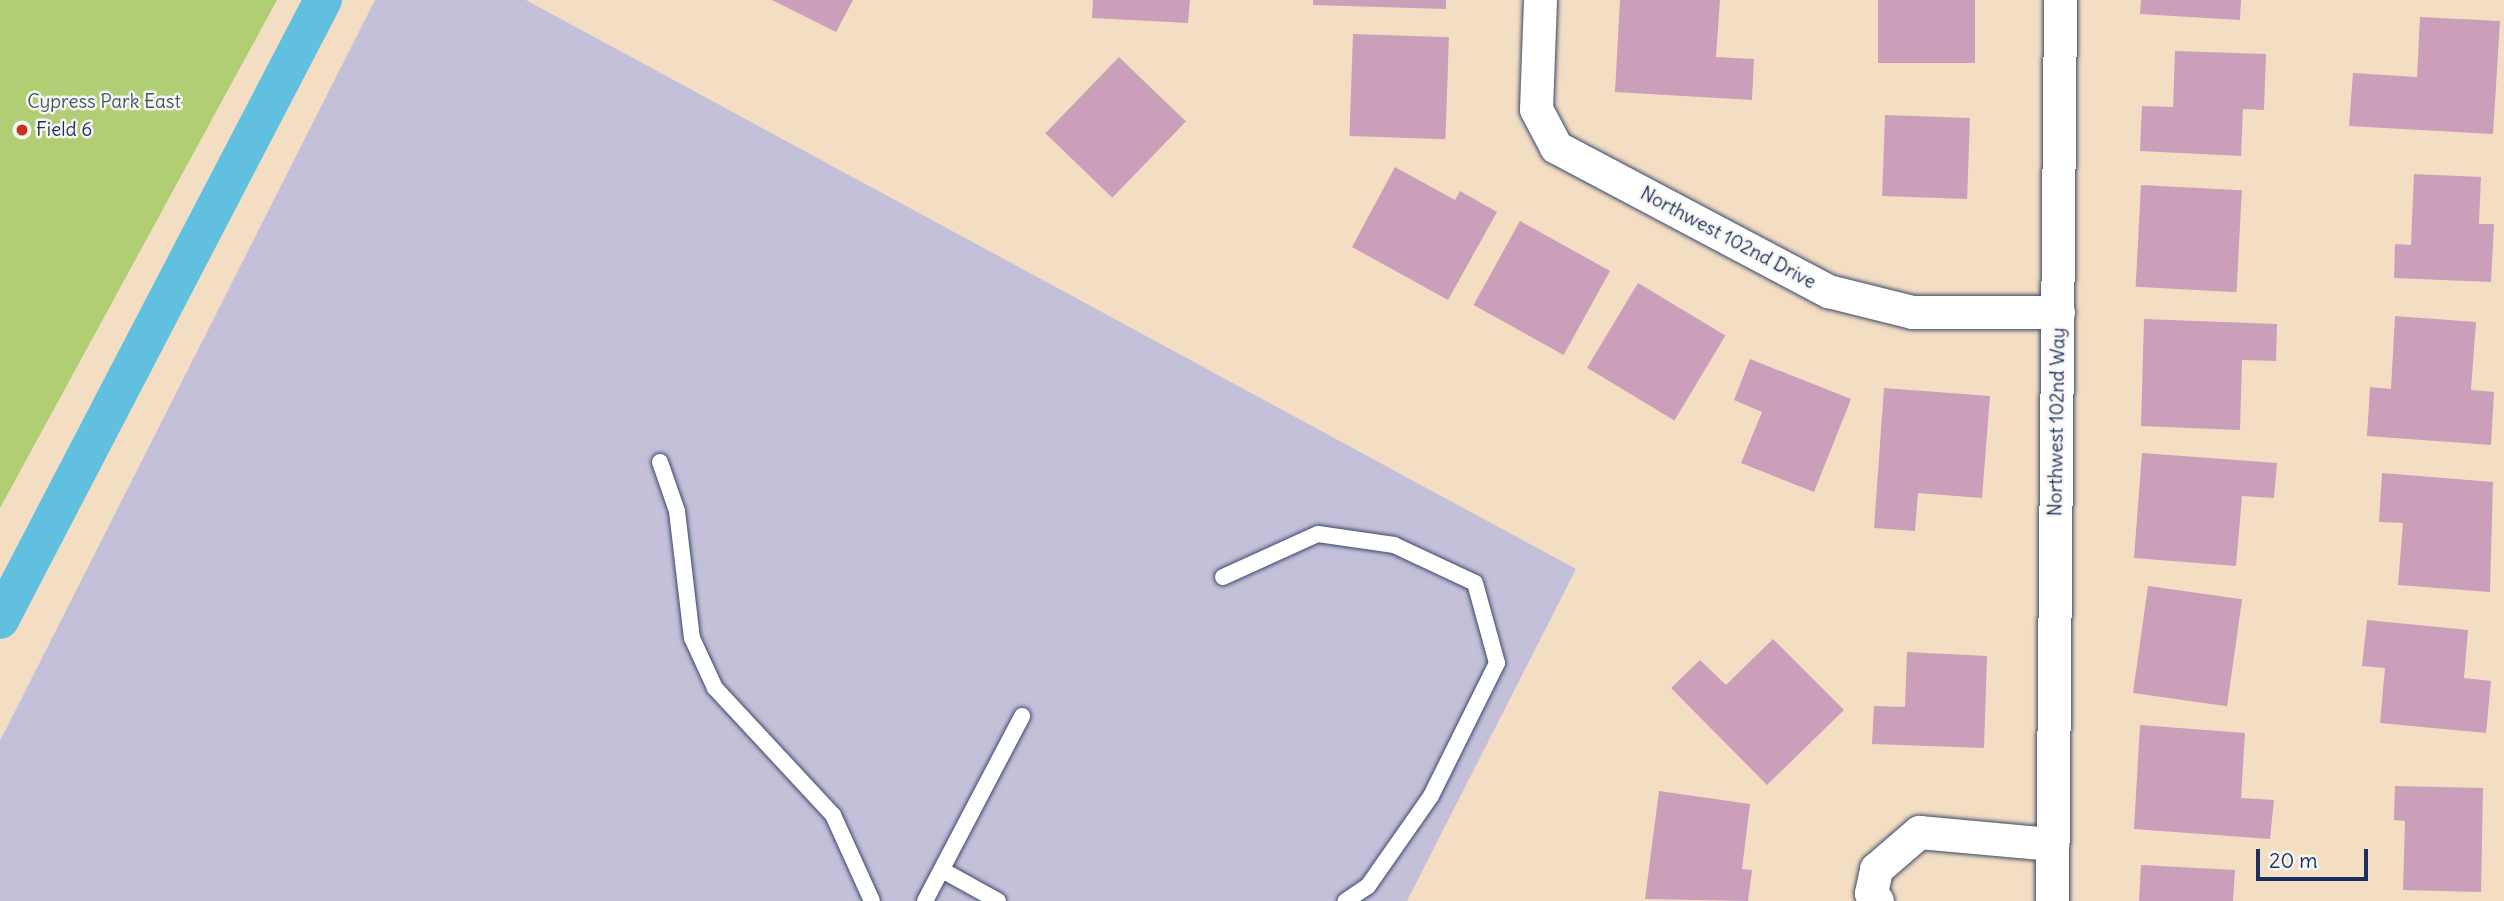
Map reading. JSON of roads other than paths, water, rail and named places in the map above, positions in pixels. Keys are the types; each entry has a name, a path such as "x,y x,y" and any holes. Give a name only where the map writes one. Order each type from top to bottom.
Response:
{"street":[{"name":"Northwest 102nd Drive","path":"1540,0 1536,109 1556,147 1828,291 1912,312 2058,312"},
{"name":"Northwest 102nd Way","path":"2052,901 2060,0"},
{"path":"1877,901 1871,893 1877,869 1919,832 2052,844"}],"lane":[{"path":"660,462 677,511 692,638 715,688 833,815 872,901"},
{"path":"1223,577 1318,534 1394,545 1475,583 1497,663 1431,796 1368,886 1346,901"},
{"path":"925,901 1022,716"},
{"path":"942,870 998,901"}],"waterway":[{"path":"0,620 323,0"}],"place":[{"name":"Field 6","path":"22,130"}],"park label":[{"name":"Cypress Park East","path":"104,102"}]}
